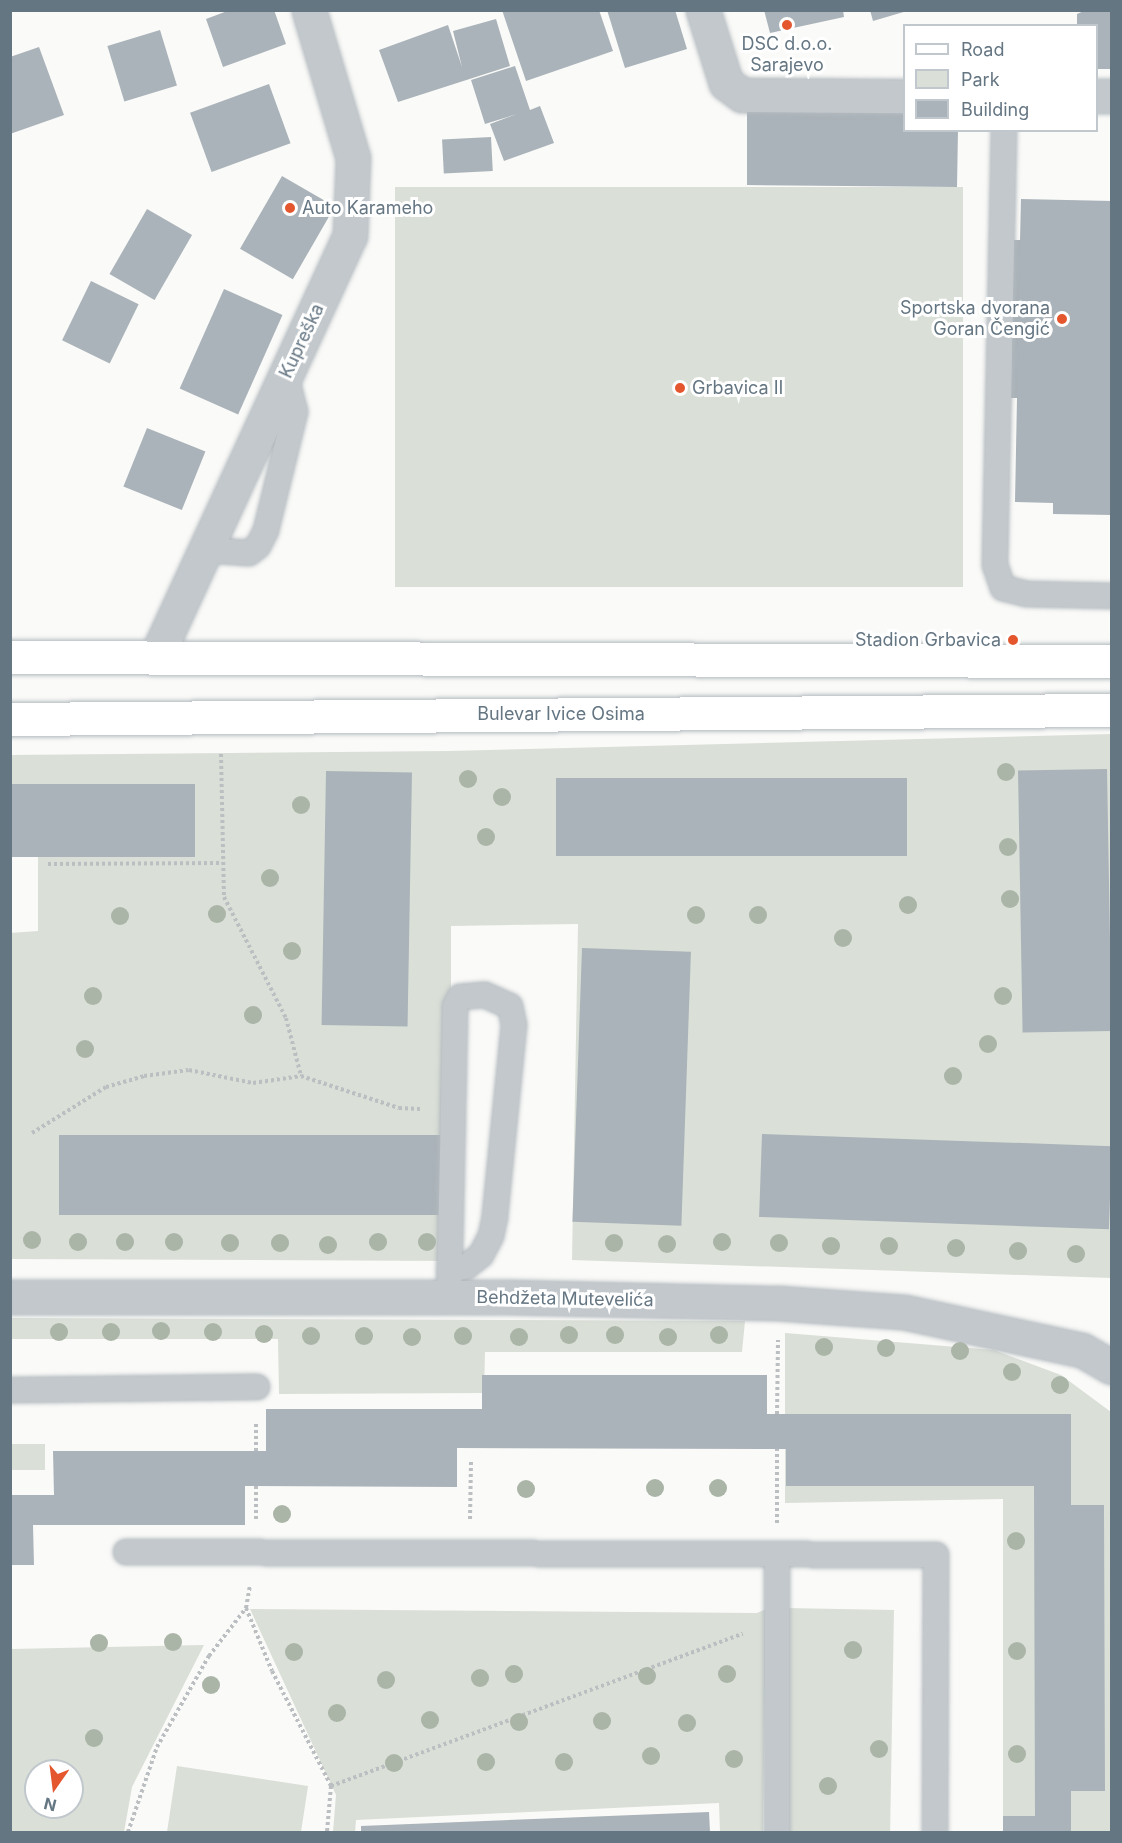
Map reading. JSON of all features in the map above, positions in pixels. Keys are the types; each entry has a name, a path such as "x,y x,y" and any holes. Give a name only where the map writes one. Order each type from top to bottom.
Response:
{"main road":[{"path":"10,657 1112,662"},
{"name":"Bulevar Ivice Osima","path":"10,719 1112,710"}],"street":[{"name":"Kupreška","path":"156,657 338,268 350,236 354,196 353,158 309,10"},
{"path":"703,10 726,83 742,95 903,96"},
{"name":"Behdžeta Mutevelića","path":"10,1297 449,1283 778,1303 927,1316 1082,1350 1112,1367"}],"lane":[{"path":"1004,132 995,566 1003,588 1112,596"},
{"path":"206,550 249,553 258,546 266,530 295,412 286,376"},
{"path":"485,995 501,999 510,1006 514,1025 495,1217 492,1236 481,1255 449,1283 457,1000 485,995"},
{"path":"10,1390 256,1387"},
{"path":"126,1552 936,1555 935,1833"},
{"path":"777,1554 777,1833"}],"path":[{"path":"222,747 220,863 224,897 286,1018 301,1076"},
{"path":"48,864 220,863"},
{"path":"32,1133 106,1087 144,1076 189,1070 254,1083 301,1076 399,1108 454,1110"},
{"path":"777,1414 778,1303"},
{"path":"777,1449 777,1554"},
{"path":"470,1553 471,1461"},
{"path":"128,1833 157,1747 209,1656 246,1608 256,1553"},
{"path":"246,1608 272,1671 331,1786 327,1833"},
{"path":"331,1786 778,1621"}],"green space":[{"name":"Grbavica II","path":"395,187 963,187 963,587 395,587"},
{"path":"1111,734 1111,1278 572,1260 578,924 451,926 451,1261 11,1259 10,933 38,931 38,836 11,854 11,755 449,751"},
{"path":"11,1318 745,1321 742,1352 485,1352 484,1393 279,1394 278,1339 11,1339"},
{"path":"785,1333 994,1350 1061,1375 1111,1412 1111,1832 1003,1832 1003,1499 785,1503"},
{"path":"11,1444 45,1444 45,1470 11,1470"},
{"path":"785,1608 894,1610 890,1832 781,1832"},
{"path":"250,1609 757,1613 766,1609 763,1832 720,1832 719,1803 356,1820 355,1832 333,1832 336,1795"},
{"path":"204,1645 132,1787 124,1832 11,1832 11,1649"},
{"path":"177,1766 308,1786 301,1832 167,1832"}],"building":[{"path":"230,10 274,10 286,44 223,67 206,19"},
{"path":"502,10 599,10 613,51 526,81"},
{"path":"607,10 675,10 687,49 625,68"},
{"name":"DSC d.o.o. Sarajevo","path":"764,10 843,10 844,17 770,33"},
{"path":"870,10 907,10 907,11 873,21"},
{"path":"1086,10 1112,10 1112,69 1098,69 1098,24 1077,24 1077,14"},
{"path":"496,19 510,66 398,102 379,50 448,25 462,67 453,31"},
{"path":"160,30 177,85 124,102 107,46"},
{"path":"39,47 64,115 10,134 10,57"},
{"path":"515,66 530,110 540,106 554,143 504,161 490,124 517,114 485,124 471,80"},
{"path":"269,84 291,143 212,172 190,113"},
{"path":"747,101 903,103 903,132 958,132 957,187 747,185"},
{"path":"491,137 493,171 444,174 442,140"},
{"path":"282,176 335,206 293,279 240,249"},
{"name":"Sportska dvorana Goran Čengić","path":"1021,199 1112,201 1112,515 1053,514 1053,503 1015,502 1017,398 1011,398 1014,240 1020,240"},
{"path":"147,209 192,235 155,300 110,274"},
{"path":"91,281 139,304 110,364 62,340"},
{"path":"224,289 282,315 238,415 180,389"},
{"path":"147,428 205,452 182,510 123,486"},
{"path":"1107,769 1112,1031 1023,1033 1018,771"},
{"path":"326,771 412,773 408,1026 322,1025"},
{"path":"556,778 907,778 907,856 556,856"},
{"path":"10,784 195,784 195,857 10,857"},
{"path":"582,948 691,952 681,1226 572,1222"},
{"path":"762,1134 1112,1146 1109,1229 759,1217"},
{"path":"59,1135 448,1135 448,1215 59,1215"},
{"path":"482,1375 767,1375 767,1414 1071,1414 1071,1505 1104,1505 1105,1791 1071,1791 1071,1832 1003,1832 1003,1816 1035,1816 1034,1486 786,1486 786,1449 457,1448 457,1487 245,1486 245,1525 33,1525 34,1565 10,1565 10,1495 54,1495 53,1451 266,1451 266,1409 482,1409"},
{"path":"709,1812 710,1832 361,1832 361,1826"}],"place":[{"name":"DSC d.o.o. Sarajevo","path":"787,25"},
{"name":"Auto Karameho","path":"290,208"},
{"name":"Sportska dvorana Goran Čengić","path":"1062,319"},
{"name":"Grbavica II","path":"680,388"},
{"name":"Stadion Grbavica","path":"1013,640"}]}
